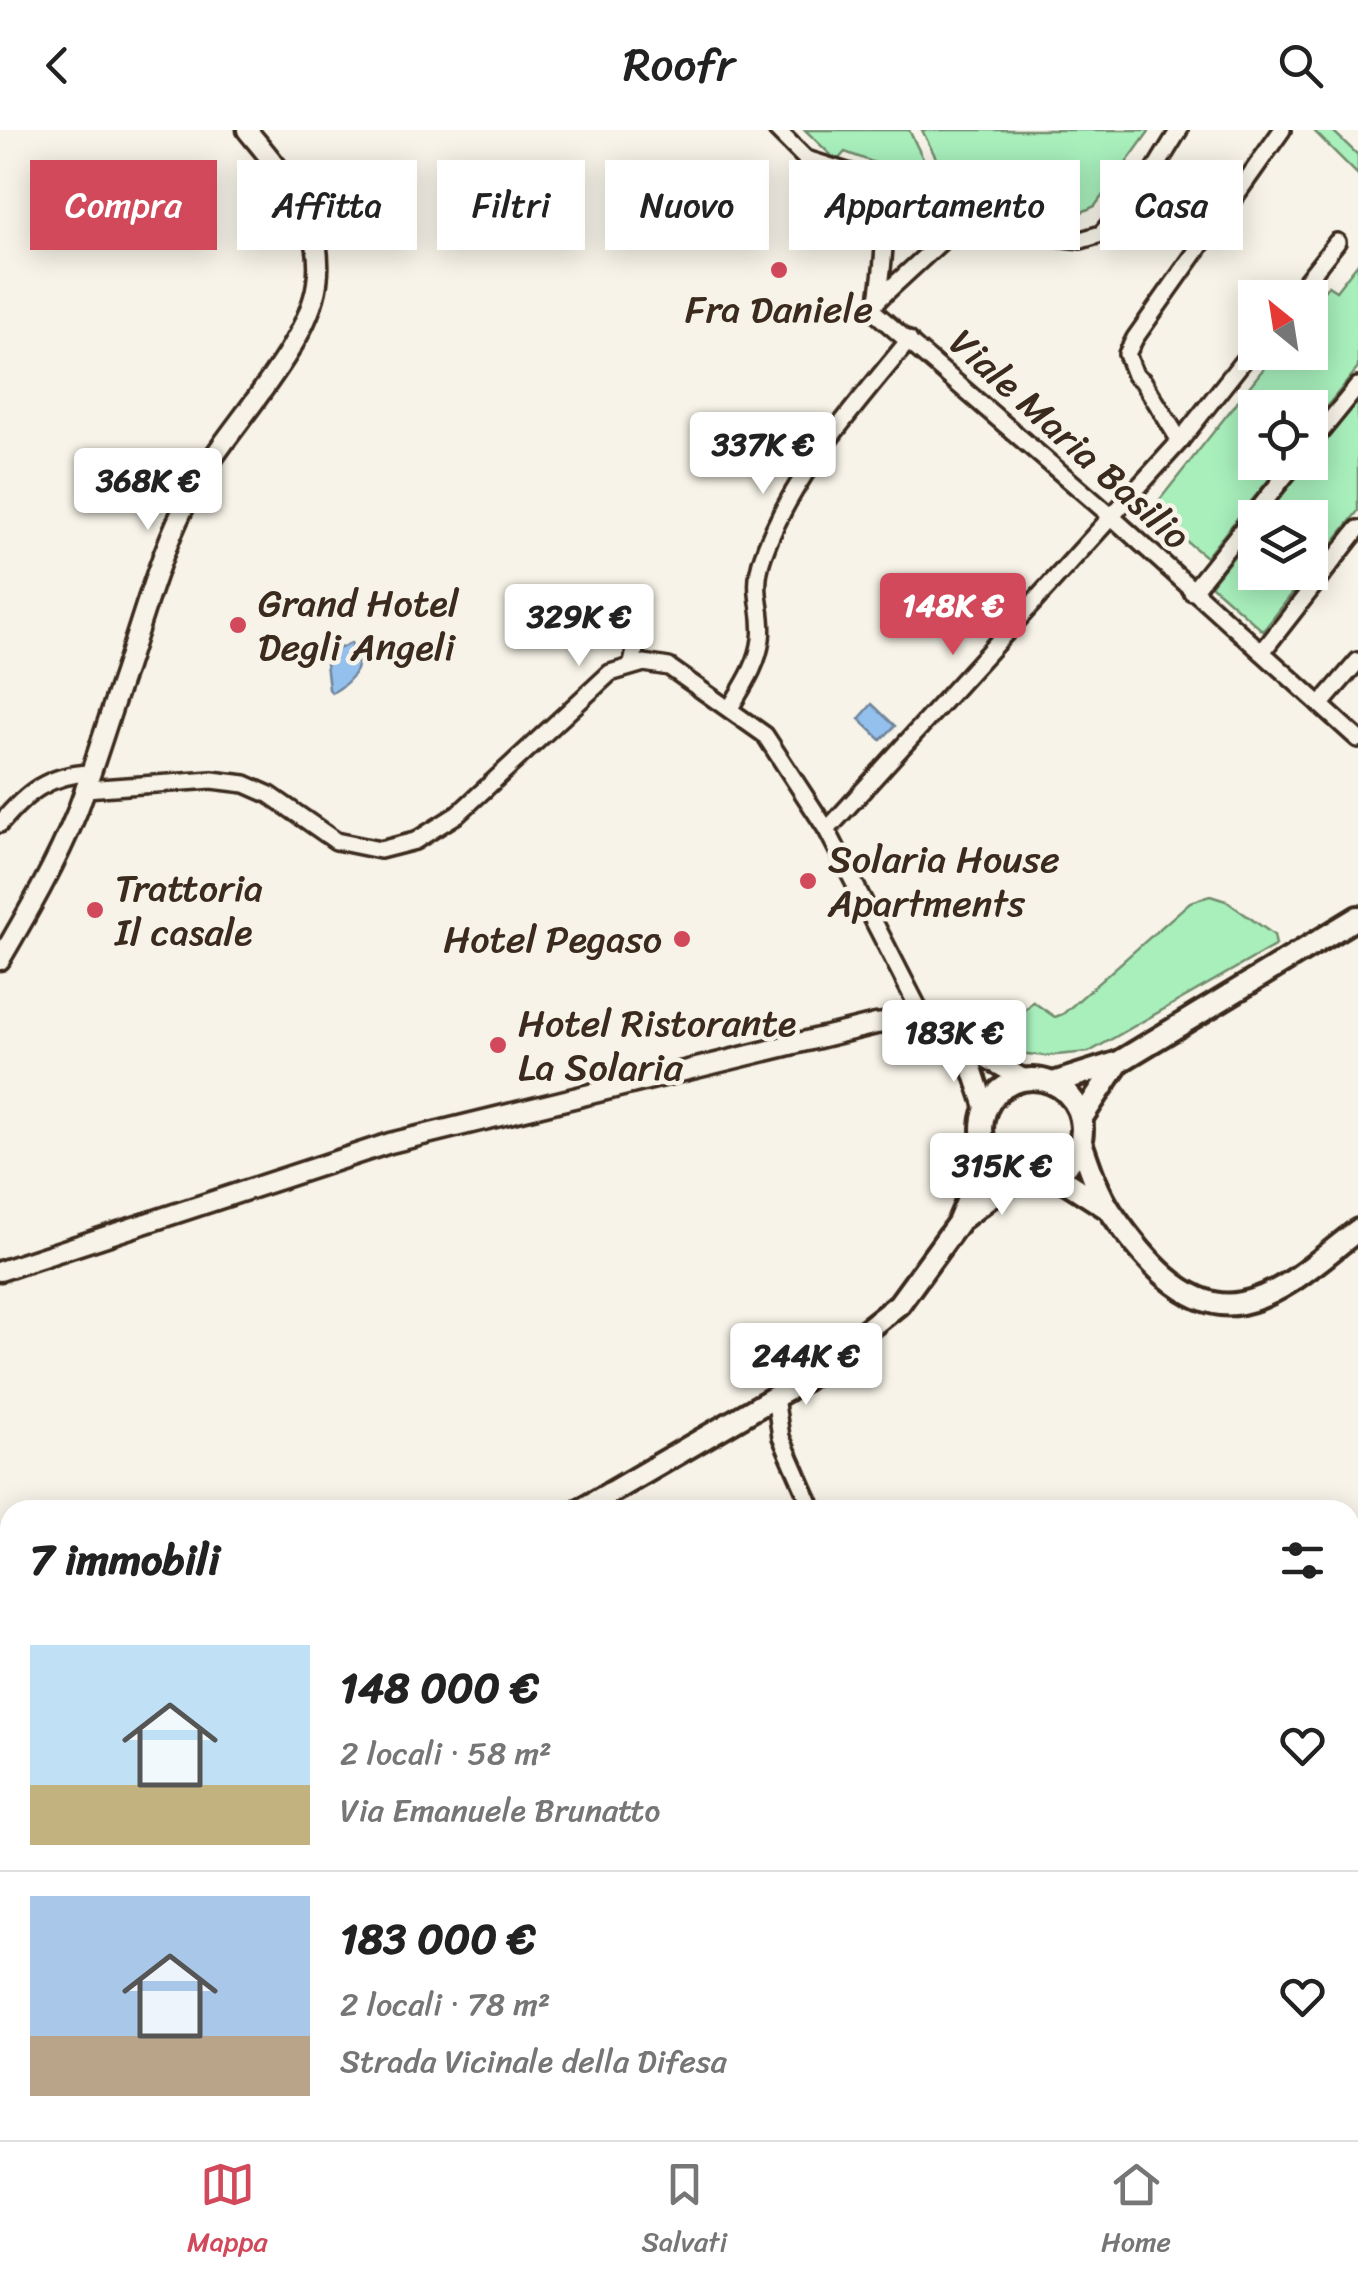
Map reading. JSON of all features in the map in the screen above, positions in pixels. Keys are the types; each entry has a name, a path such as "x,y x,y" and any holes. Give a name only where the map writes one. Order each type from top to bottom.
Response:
{"main road":[{"path":"1025,1178 998,1165 988,1153 983,1139 986,1110 995,1095 1025,1080 1053,1084 1119,1062 1358,918"},
{"path":"1081,1119 1119,1062"},
{"path":"958,1223 1006,1185 1054,1174 1075,1155 1081,1119 1076,1104 1053,1084"},
{"path":"1080,1142 1110,1211"},
{"path":"598,1500 804,1380 899,1304 958,1223 988,1153"},
{"path":"1054,1174 1110,1211 1177,1287 1198,1300 1218,1305 1240,1304 1274,1290 1358,1230"}],"street":[{"path":"0,960 60,851 179,516 205,469 296,338 310,310 317,285 316,238 309,215 294,188 247,130"},
{"path":"777,130 809,160"},
{"path":"1080,240 1101,234 1152,174 1180,130"},
{"path":"1180,441 1135,375 1127,354 1282,130"},
{"path":"1307,280 1337,242"},
{"path":"875,305 885,250"},
{"path":"875,305 933,250"},
{"name":"Viale Maria Basilio","path":"875,305 909,340 1358,739"},
{"path":"730,708 756,664 762,635 755,585 782,508 828,440 909,340"},
{"path":"827,830 1180,441 1238,368"},
{"path":"1328,423 1358,386"},
{"path":"1192,592 1282,480"},
{"path":"1262,652 1358,529"},
{"path":"632,664 640,628"},
{"path":"1320,705 1358,661"},
{"path":"0,824 22,798 62,774 88,781 212,780 245,784 270,794 336,841 380,850 415,841 458,814 600,680 632,664 669,667 765,736 827,830 926,1024"},
{"path":"0,1271 390,1143 876,1024 926,1024 1025,1080"},
{"path":"964,1048 986,1110"},
{"path":"775,1397 781,1437 809,1500"}],"green space":[{"path":"805,130 909,130 924,160 867,160 845,152 836,160"},
{"path":"922,130 1150,130 1128,160 1100,160 1100,199 1082,212 1080,160 937,160"},
{"path":"1332,130 1358,155 1358,175 1315,132"},
{"path":"1358,263 1358,368 1328,405 1328,390 1247,390 1263,370 1328,370 1328,286 1336,291"},
{"path":"1358,400 1358,511 1328,549 1328,500 1279,500 1294,480 1328,480 1328,438"},
{"path":"1238,401 1238,480 1268,480 1252,500 1238,500 1238,517 1206,557 1150,512"},
{"path":"1238,551 1238,590 1295,590 1263,631 1211,585"},
{"path":"1210,896 1226,901 1274,935 1276,945 1089,1052 1045,1056 993,1045 1033,1002 1055,1017 1063,1014 1190,902"}],"water":[{"path":"351,643 357,658 355,672 332,693 326,663 338,649"},
{"path":"872,704 895,726 881,740 859,719"}],"place":[{"name":"Fra Daniele","path":"779,270"},
{"name":"Grand Hotel Degli Angeli","path":"238,625"},
{"name":"Solaria House Apartments","path":"808,881"},
{"name":"Trattoria Il casale","path":"95,910"},
{"name":"Hotel Pegaso","path":"682,939"},
{"name":"Hotel Ristorante La Solaria","path":"498,1045"}]}
